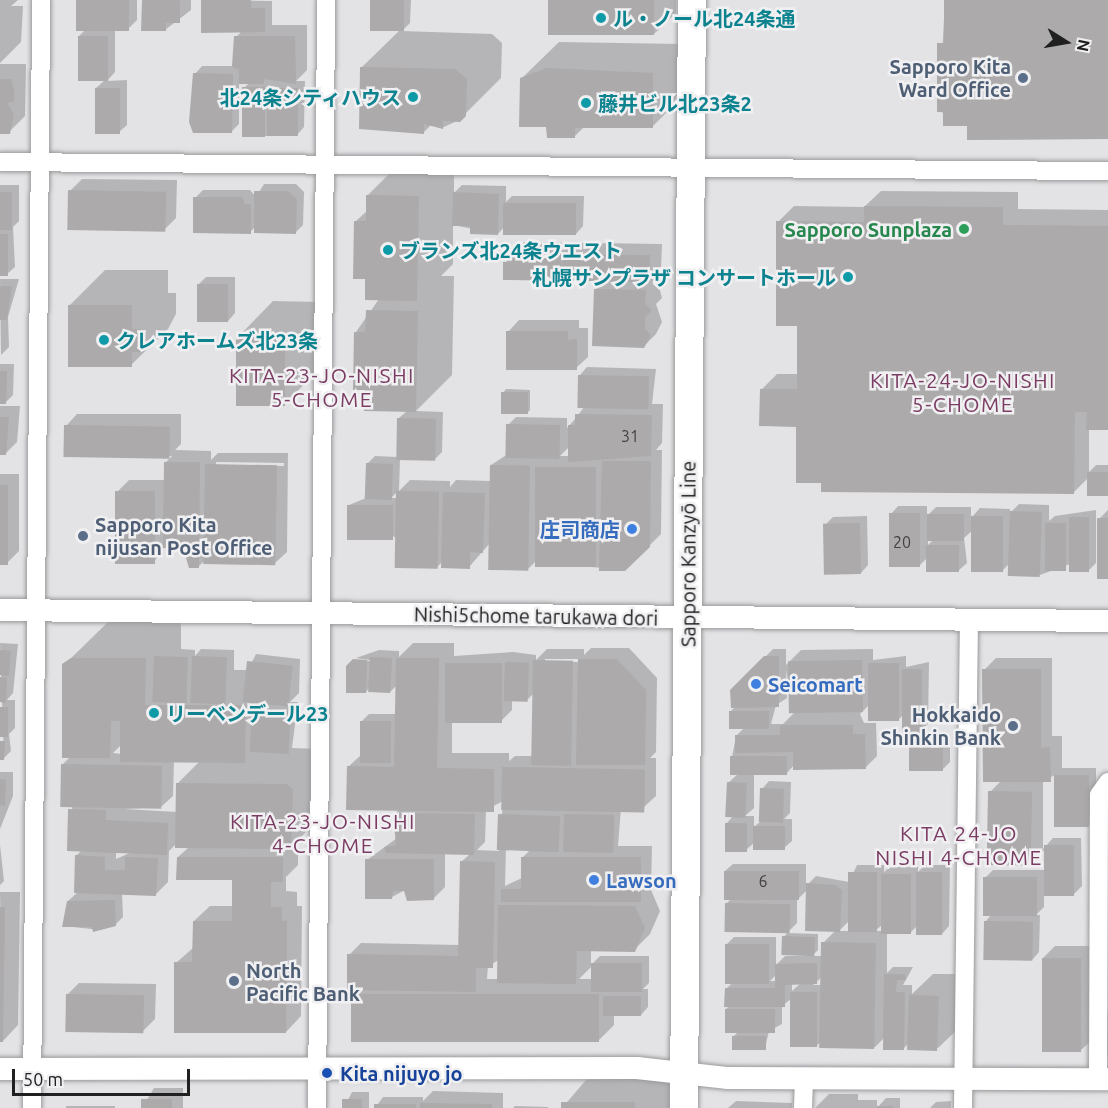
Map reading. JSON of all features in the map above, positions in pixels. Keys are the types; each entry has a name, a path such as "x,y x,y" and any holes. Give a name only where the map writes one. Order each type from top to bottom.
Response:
{"main road":[{"name":"Sapporo Kanzyō Line","path":"684,1108 692,0"}],"street":[{"path":"32,1108 41,0"},
{"path":"317,1108 326,0"},
{"path":"0,162 1108,171"},
{"name":"Nishi5chome tarukawa dori","path":"0,610 1108,621"},
{"path":"963,1108 969,620"},
{"path":"0,1070 684,1071 728,1077 1103,1079 1099,795 1108,782"},
{"path":"804,1077 804,1108"}],"building":[{"path":"76,0 129,0 129,31 76,31"},
{"path":"142,0 180,0 180,23 166,23 166,31 141,31"},
{"path":"201,0 251,0 251,8 265,8 265,32 201,33"},
{"path":"370,0 404,0 404,31 370,31"},
{"name":"ル・ノール北24条通","path":"548,0 654,0 654,35 548,35"},
{"name":"Sapporo Kita Ward Office","path":"944,0 1108,0 1108,139 967,140 967,126 943,126 943,112 937,112 937,43 944,43"},
{"path":"78,36 108,36 108,81 78,81"},
{"path":"234,36 295,36 296,84 264,79 264,84 239,84 239,70 232,66"},
{"name":"北24条シティハウス","path":"360,67 455,69 467,79 466,116 460,122 443,121 443,129 424,124 424,134 359,129"},
{"name":"藤井ビル北23条2","path":"547,68 653,73 653,128 575,128 575,138 547,138 546,127 519,127 520,78"},
{"path":"193,73 233,74 232,133 193,133 189,122"},
{"path":"0,79 11,79 14,91 14,101 7,103 14,114 10,134 0,134"},
{"path":"242,87 265,87 265,137 242,137"},
{"path":"95,88 120,88 120,134 95,134"},
{"path":"267,88 298,88 298,136 267,136"},
{"path":"68,190 166,192 165,232 67,230"},
{"path":"254,191 288,191 297,200 296,234 254,233"},
{"path":"0,192 12,192 12,230 0,230"},
{"path":"453,192 499,194 498,235 470,234 470,226 452,226"},
{"name":"ブランズ北24条ウエスト","path":"366,195 419,196 417,301 365,300 365,279 353,279 354,221 366,221"},
{"path":"193,197 243,197 244,204 251,204 251,234 193,233"},
{"path":"503,203 576,203 576,235 503,235"},
{"path":"864,206 1003,207 1003,225 1108,226 1108,430 1086,430 1087,412 1075,412 1074,494 821,492 821,483 796,483 796,427 759,426 760,389 797,389 797,326 776,326 776,221 864,222"},
{"path":"0,234 8,234 8,276 0,276"},
{"path":"511,254 650,255 650,282 503,280 503,262 511,262"},
{"path":"197,284 228,284 228,322 197,322"},
{"path":"0,286 12,286 7,320 0,320"},
{"path":"594,289 646,290 645,304 652,310 645,317 645,329 651,335 644,348 592,346"},
{"name":"クレアホームズ北23条","path":"68,305 132,305 132,329 141,329 141,352 132,352 132,367 68,367"},
{"path":"366,310 418,311 416,412 364,411 365,390 353,390 354,332 365,332"},
{"path":"506,331 568,331 568,340 577,339 577,370 506,370"},
{"path":"236,337 285,337 285,406 236,406"},
{"path":"0,371 7,371 6,404 0,404"},
{"path":"578,375 649,376 648,409 577,408"},
{"path":"501,392 528,392 528,414 501,414"},
{"path":"575,414 652,415 651,456 568,462 568,425 575,425"},
{"path":"0,417 9,417 6,455 0,455"},
{"path":"397,418 436,419 435,461 396,460"},
{"path":"506,424 560,425 559,459 505,458"},
{"path":"64,425 170,427 169,459 63,457"},
{"path":"602,461 651,461 650,547 625,571 599,571"},
{"path":"164,462 200,462 199,568 189,568 183,548 163,548"},
{"path":"366,463 393,464 392,500 365,499"},
{"path":"205,464 277,465 275,565 203,564"},
{"path":"490,465 530,466 528,571 488,570"},
{"path":"535,467 596,467 596,567 535,567"},
{"path":"1087,472 1108,472 1108,496 1087,496"},
{"path":"0,485 8,485 8,565 0,565"},
{"path":"115,491 155,491 155,564 115,564"},
{"path":"396,491 439,492 438,569 395,568"},
{"path":"443,492 485,493 483,553 470,552 470,569 441,568"},
{"path":"347,505 393,505 393,540 347,540"},
{"path":"1010,511 1042,512 1040,577 1008,576"},
{"path":"889,513 920,513 920,567 889,567"},
{"path":"927,514 964,514 964,541 927,541"},
{"path":"971,516 1003,516 1003,572 971,572"},
{"path":"1069,517 1089,517 1089,572 1069,572"},
{"path":"1097,518 1108,518 1108,579 1097,579"},
{"path":"860,523 861,574 824,575 823,524"},
{"path":"1045,523 1066,523 1066,571 1045,571"},
{"path":"926,545 959,545 959,572 926,572"},
{"path":"0,650 11,651 9,676 0,675"},
{"path":"154,656 188,657 186,703 152,702"},
{"path":"192,656 227,657 225,704 190,703"},
{"path":"764,656 779,656 779,707 731,708 730,690"},
{"path":"370,657 392,658 390,693 368,692"},
{"name":"リーベンデール23","path":"71,658 146,658 145,705 246,705 245,763 120,762 120,721 111,721 110,758 62,758 62,664"},
{"path":"396,658 439,658 437,768 494,769 494,812 346,810 347,766 394,767"},
{"path":"353,659 367,660 366,693 346,693 346,666"},
{"path":"578,659 617,659 646,690 645,765 576,765"},
{"path":"533,660 573,661 571,766 531,765"},
{"path":"862,660 863,712 789,713 788,661"},
{"path":"247,661 293,666 288,707 243,702"},
{"path":"505,662 529,663 528,702 504,701"},
{"path":"445,663 502,663 502,723 445,723"},
{"path":"868,663 899,663 899,721 868,721"},
{"path":"902,669 922,669 922,733 902,733"},
{"path":"982,669 1041,669 1041,748 1050,747 1051,782 983,782"},
{"path":"0,677 7,678 6,703 0,702"},
{"path":"0,707 8,707 8,737 0,737"},
{"path":"252,708 291,710 289,754 250,752"},
{"path":"729,711 769,711 769,729 729,729"},
{"path":"360,721 391,721 391,763 360,763"},
{"path":"780,725 853,725 853,734 865,734 866,769 793,770 793,752 735,753 735,735 780,735"},
{"path":"0,741 5,741 4,760 0,760"},
{"path":"909,742 943,742 943,771 909,771"},
{"path":"730,756 787,756 787,775 730,775"},
{"path":"61,764 162,766 161,809 60,807"},
{"path":"502,767 645,769 644,812 501,810"},
{"path":"1054,775 1089,775 1089,827 1054,827"},
{"path":"0,779 6,780 5,806 0,805"},
{"path":"727,782 747,783 745,818 725,817"},
{"path":"176,783 286,784 293,789 291,849 175,848"},
{"path":"760,788 784,789 783,823 759,822"},
{"path":"988,791 1032,792 1031,866 987,865"},
{"path":"68,809 106,810 106,820 168,823 167,855 67,851"},
{"path":"393,813 475,814 474,855 386,853 384,847 396,845"},
{"path":"498,814 560,816 559,852 497,850"},
{"path":"564,814 614,815 613,853 563,852"},
{"path":"725,823 747,823 747,852 725,852"},
{"path":"753,826 785,826 785,850 753,850"},
{"path":"1044,845 1074,845 1074,896 1044,896"},
{"path":"75,855 105,857 105,870 125,870 125,857 158,858 156,896 74,893"},
{"path":"177,857 283,857 283,882 271,882 271,907 282,907 282,921 287,921 286,1033 174,1033 174,962 192,962 193,921 232,921 232,880 176,880"},
{"path":"521,857 641,857 641,902 501,902 501,889 521,889"},
{"path":"365,859 434,859 434,900 407,901 404,891 393,891 392,899 365,899"},
{"path":"460,861 495,862 493,968 476,968 476,992 347,990 347,954 458,956"},
{"path":"724,871 799,871 799,900 724,900"},
{"path":"848,872 877,872 877,932 848,932"},
{"path":"916,872 942,872 942,935 916,935"},
{"path":"881,874 911,874 911,934 881,934"},
{"path":"983,877 1037,877 1037,916 983,916"},
{"path":"806,883 836,885 842,890 840,932 805,931"},
{"path":"115,900 116,926 93,932 92,927 62,927 67,901"},
{"path":"725,903 790,904 789,933 724,932"},
{"path":"498,905 635,906 645,928 635,952 577,951 576,984 497,983"},
{"path":"0,907 5,907 3,1042 0,1042"},
{"path":"984,921 1033,922 1032,961 983,960"},
{"path":"782,936 815,937 814,956 781,955"},
{"path":"821,942 876,943 874,1049 819,1048"},
{"path":"725,944 769,944 769,984 725,984"},
{"path":"1042,958 1081,958 1081,1052 1042,1052"},
{"path":"591,963 642,963 642,992 591,992"},
{"path":"817,963 817,984 785,985 785,1007 724,1007 725,988 775,988 775,964"},
{"path":"884,974 905,974 906,980 897,980 896,992 905,992 904,1050 883,1050"},
{"path":"790,992 817,992 817,1047 790,1047"},
{"path":"66,994 144,995 143,1033 65,1032"},
{"path":"351,994 599,994 599,1042 351,1042"},
{"path":"909,995 939,996 937,1051 907,1050"},
{"path":"603,996 641,996 641,1016 603,1016"},
{"path":"725,1009 775,1009 775,1033 725,1033"},
{"path":"1104,1012 1108,1012 1108,1055 1105,1055"},
{"path":"732,1036 766,1036 766,1050 732,1050"},
{"path":"141,1099 172,1099 172,1108 141,1108"},
{"path":"342,1099 362,1099 362,1108 342,1108"},
{"path":"561,1102 635,1102 635,1108 561,1108"},
{"path":"420,1103 492,1104 492,1108 420,1108"},
{"path":"374,1104 416,1104 416,1108 374,1108"},
{"path":"877,1106 893,1106 893,1108 877,1108"}],"place":[{"name":"ル・ノール北24条通","path":"601,18"},
{"name":"Sapporo Kita Ward Office","path":"1023,78"},
{"name":"北24条シティハウス","path":"413,97"},
{"name":"藤井ビル北23条2","path":"586,103"},
{"name":"Sapporo Sunplaza","path":"964,229"},
{"name":"ブランズ北24条ウエスト","path":"388,250"},
{"name":"札幌サンプラザ コンサートホール","path":"848,277"},
{"name":"クレアホームズ北23条","path":"104,340"},
{"name":"庄司商店","path":"632,529"},
{"name":"Sapporo Kita nijusan Post Office","path":"83,536"},
{"name":"Seicomart","path":"756,684"},
{"name":"リーベンデール23","path":"154,713"},
{"name":"Hokkaido Shinkin Bank","path":"1013,726"},
{"name":"Lawson","path":"594,880"},
{"name":"North Pacific Bank","path":"234,981"},
{"name":"Kita nijuyo jo","path":"327,1073"}],"district":[{"name":"KITA-23-JO-NISHI 5-CHOME","path":"322,387"},
{"name":"KITA-24-JO-NISHI 5-CHOME","path":"963,392"},
{"name":"KITA-23-JO-NISHI 4-CHOME","path":"323,833"},
{"name":"KITA 24-JO NISHI 4-CHOME","path":"959,845"}]}
